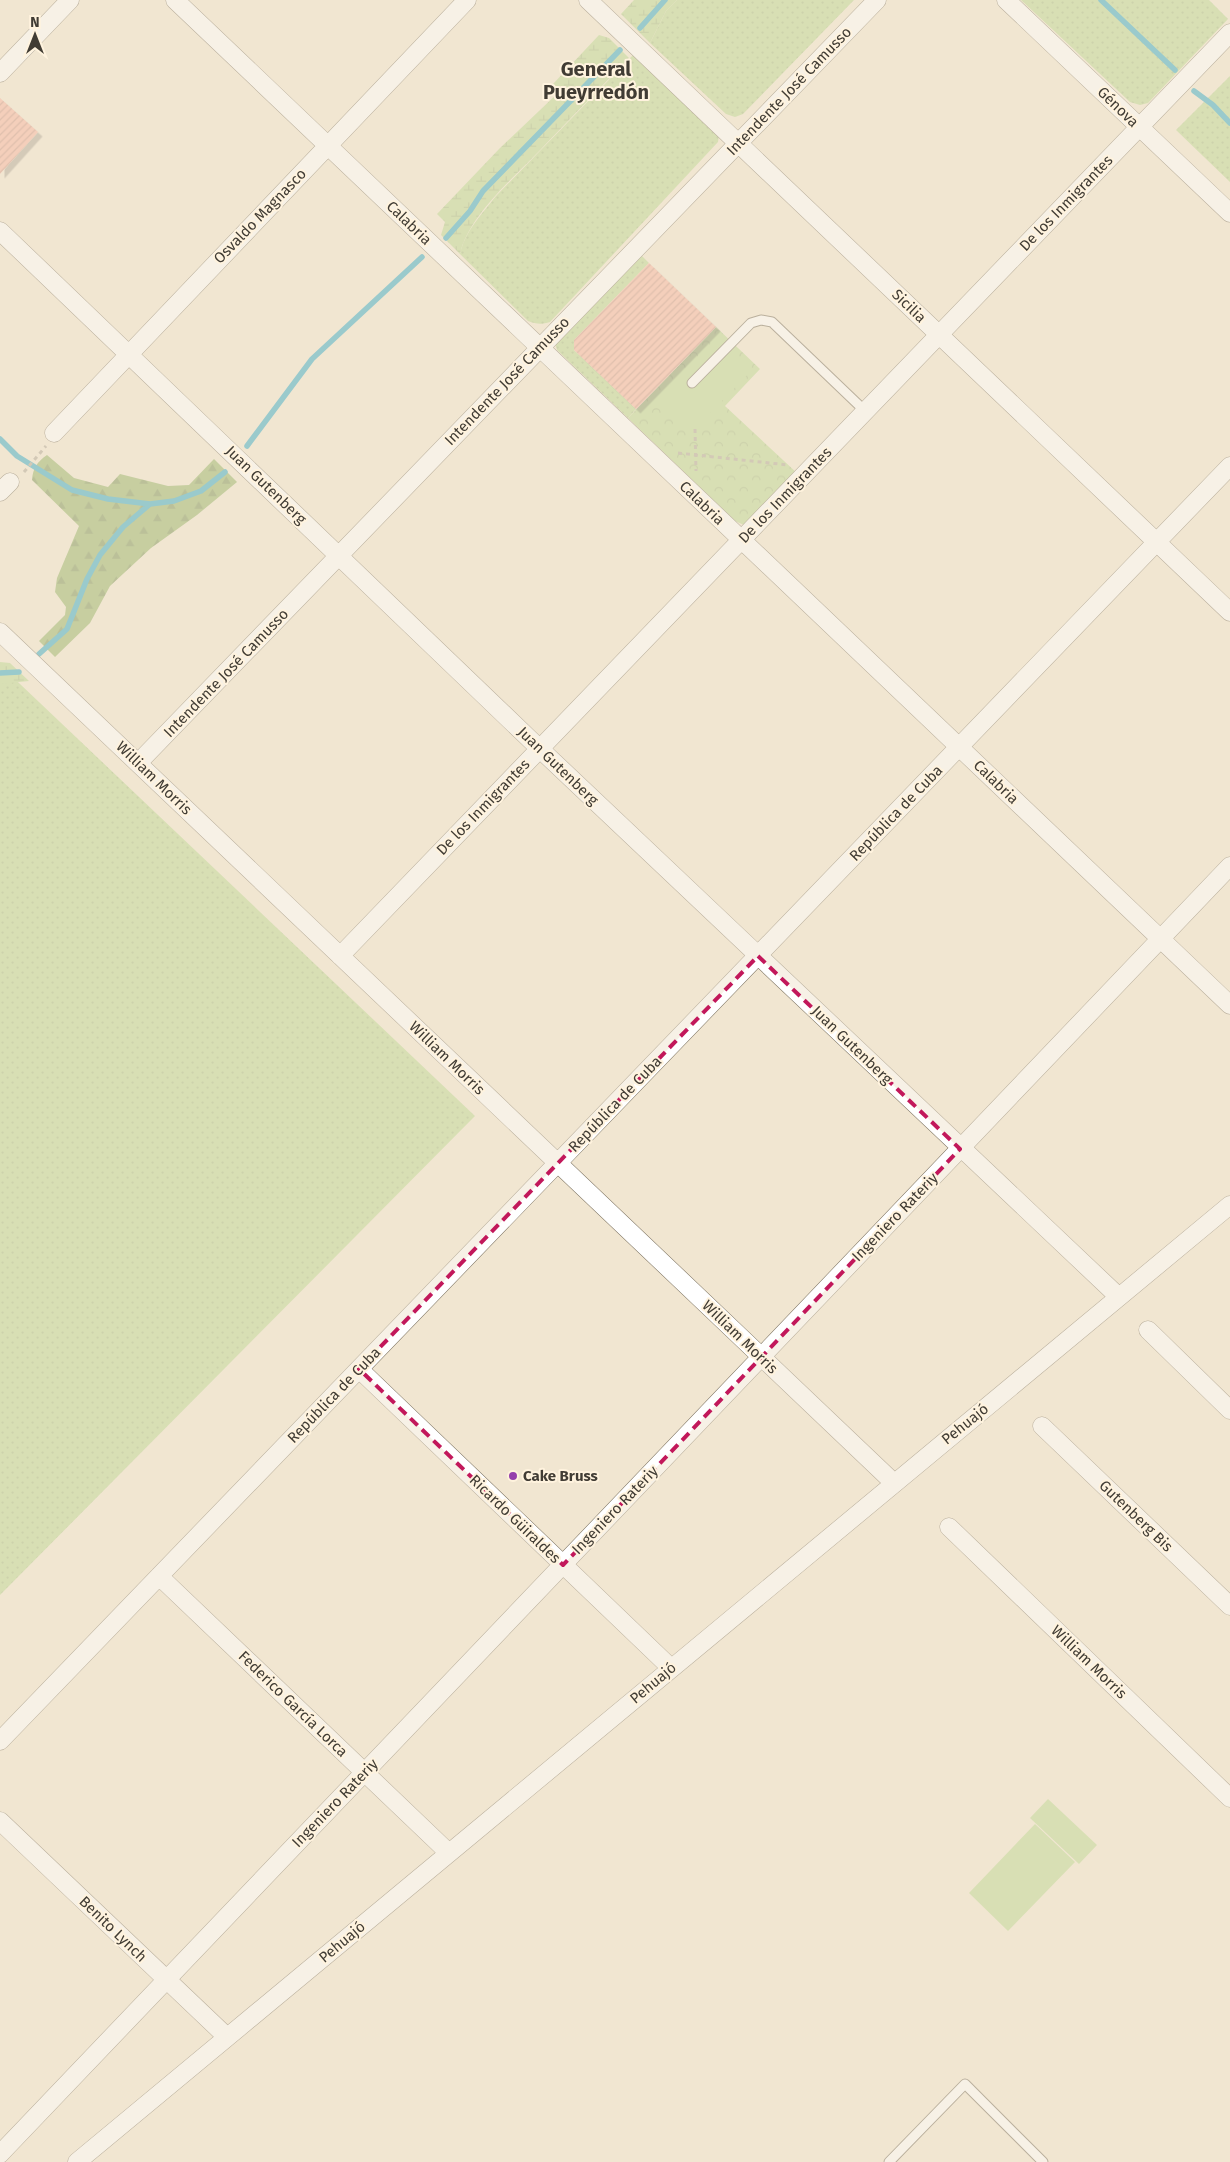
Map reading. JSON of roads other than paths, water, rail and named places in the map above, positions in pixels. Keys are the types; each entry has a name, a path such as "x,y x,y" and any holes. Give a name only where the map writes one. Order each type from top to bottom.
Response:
{"street":[{"path":"0,74 70,0"},
{"name":"Calabria","path":"175,0 1230,1005"},
{"name":"Osvaldo Magnasco","path":"54,433 467,0"},
{"name":"Sicilia","path":"588,0 1230,612"},
{"name":"Intendente José Camusso","path":"138,763 877,0"},
{"name":"Génova","path":"1006,0 1230,213"},
{"name":"De los Inmigrantes","path":"340,956 1230,33"},
{"name":"Juan Gutenberg","path":"0,231 539,748 1119,1298"},
{"name":"República de Cuba","path":"0,1741 1230,466"},
{"name":"William Morris","path":"0,632 894,1483"},
{"name":"Ingeniero Rateriy","path":"0,2154 1230,866"},
{"name":"Pehuajó","path":"77,2162 1230,1205"},
{"path":"1148,1330 1230,1410"},
{"name":"Ricardo Güiraldes","path":"359,1369 671,1668"},
{"name":"Gutenberg Bis","path":"1042,1426 1230,1606"},
{"name":"William Morris","path":"948,1526 1230,1798"},
{"name":"Federico García Lorca","path":"159,1576 449,1853"},
{"name":"Benito Lynch","path":"0,1821 227,2037"}],"lane":[{"path":"692,383 751,323 761,320 772,322 865,411"},
{"path":"889,2162 965,2084 1043,2162"}],"waterway":[{"path":"640,28 665,0"},
{"path":"1101,0 1175,70"},
{"path":"446,238 470,211 483,191 620,50"},
{"path":"1194,91 1213,105 1230,123"},
{"path":"247,446 312,359 422,257"},
{"path":"0,439 17,456 72,490 108,499 150,504"},
{"path":"39,654 67,629 87,579 100,555 123,527 150,504 174,501 201,491 225,472"},
{"path":"0,673 19,672"}],"place":[{"name":"Cake Bruss","path":"513,1476"}],"district":[{"name":"General Pueyrredón","path":"596,80"}]}
